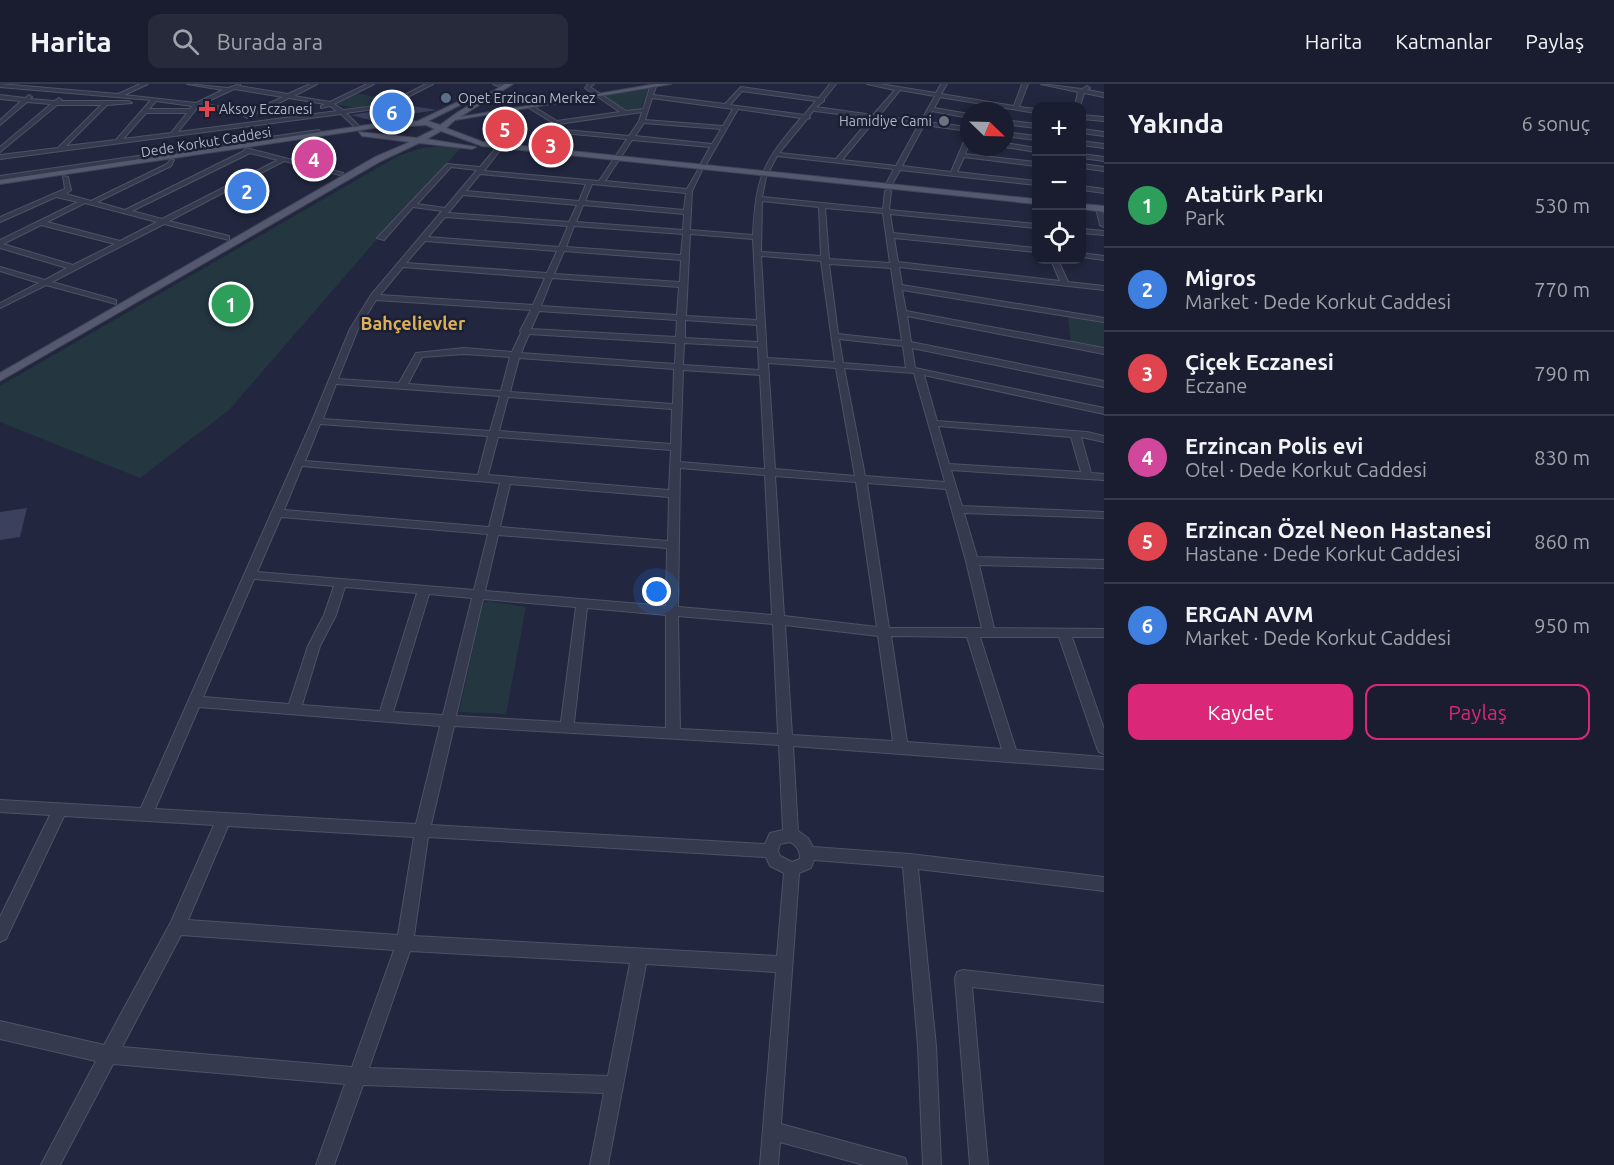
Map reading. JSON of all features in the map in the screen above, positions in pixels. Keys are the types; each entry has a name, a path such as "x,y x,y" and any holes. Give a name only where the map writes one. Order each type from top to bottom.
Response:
{"main road":[{"path":"0,367 340,173 367,157 391,138 498,84"},
{"path":"0,378 378,159 442,128 471,106 510,84"},
{"path":"450,121 668,84"},
{"path":"456,106 510,109"},
{"path":"420,123 442,128 482,144 1032,206"},
{"name":"Dede Korkut Caddesi","path":"0,182 358,128 420,123"},
{"name":"Dede Korkut Caddesi","path":"0,182 65,177 358,133 416,142 616,160"},
{"path":"1086,209 1103,211"}],"street":[{"path":"0,150 77,84"},
{"path":"118,96 145,84"},
{"path":"190,84 329,103 358,128"},
{"path":"173,134 196,105 239,84"},
{"path":"225,127 314,84"},
{"path":"309,115 370,84"},
{"path":"0,156 386,106 430,84"},
{"path":"591,84 587,87 625,113"},
{"path":"736,84 745,90"},
{"path":"778,84 783,95"},
{"path":"791,835 762,373 756,237 758,199 763,176 776,154 815,109 833,84"},
{"path":"870,84 1032,110"},
{"path":"944,84 898,167 888,189 886,210 907,344 972,561 989,632"},
{"path":"1016,108 1025,84"},
{"path":"1044,84 1104,95"},
{"path":"1078,102 1080,93 1089,84"},
{"path":"0,85 118,96 253,113"},
{"path":"601,182 642,120 654,85"},
{"path":"838,161 895,87"},
{"path":"1,121 39,89"},
{"path":"726,106 741,89 783,95 815,109"},
{"path":"651,96 736,108 815,109 960,128"},
{"path":"0,98 55,103 105,104 153,101"},
{"path":"118,141 153,101"},
{"path":"60,148 105,104"},
{"path":"529,106 556,123 646,110"},
{"path":"674,735 670,610 678,368 689,191 736,108"},
{"path":"930,109 960,114"},
{"path":"144,111 191,111"},
{"path":"1086,117 1104,119"},
{"path":"26,118 37,118"},
{"path":"1,121 14,119"},
{"path":"642,120 724,128"},
{"path":"535,150 556,123"},
{"path":"1014,123 1032,125"},
{"path":"225,127 234,146 319,132"},
{"path":"551,130 714,146"},
{"path":"1086,132 1104,134"},
{"path":"1014,135 1032,137"},
{"path":"1086,144 1104,146"},
{"path":"1094,145 1095,158"},
{"path":"1014,146 1032,149"},
{"path":"146,814 317,421 354,329 374,297 498,149"},
{"path":"125,212 247,151 340,173"},
{"path":"776,154 1032,183"},
{"path":"954,173 961,156"},
{"path":"969,156 1032,164"},
{"path":"1086,157 1104,159"},
{"path":"0,306 282,160"},
{"path":"0,244 169,165 172,161"},
{"path":"381,238 449,165 481,171 689,191"},
{"path":"1086,167 1104,169"},
{"path":"61,195 68,190 65,177"},
{"path":"482,478 524,331 590,182"},
{"path":"1086,188 1104,190"},
{"path":"461,193 688,212"},
{"path":"0,220 55,195 61,195 226,238"},
{"path":"758,199 1032,226"},
{"path":"822,204 825,260 834,336 861,480 901,747"},
{"path":"411,205 446,212 571,225 756,237"},
{"path":"0,210 14,214"},
{"path":"1103,211 1104,225"},
{"path":"41,223 120,243"},
{"path":"1086,231 1104,233"},
{"path":"889,235 1032,250"},
{"path":"424,238 685,258"},
{"path":"0,244 73,267"},
{"path":"757,254 894,265 1104,288"},
{"path":"1086,256 1104,258"},
{"path":"1057,264 1065,284"},
{"path":"401,265 683,285"},
{"path":"0,269 113,302"},
{"path":"898,287 1104,320"},
{"path":"0,295 13,299"},
{"path":"374,297 760,323"},
{"path":"902,313 1104,351"},
{"path":"524,331 761,345"},
{"path":"834,336 907,344 1104,384"},
{"path":"403,385 419,356 464,351 762,373"},
{"path":"762,360 914,370 1104,411"},
{"path":"333,381 677,406"},
{"path":"317,421 675,447"},
{"path":"932,423 1075,434 1104,439"},
{"path":"1075,434 1086,474"},
{"path":"298,463 674,494"},
{"path":"675,465 950,486"},
{"path":"945,467 1086,474 1104,477"},
{"path":"325,1165 405,943 422,830 506,480"},
{"path":"957,509 1104,515"},
{"path":"277,513 672,545"},
{"path":"972,561 1104,564"},
{"path":"250,575 670,610 885,632 1104,633"},
{"path":"294,709 314,646 330,615 341,583"},
{"path":"385,717 424,590"},
{"path":"567,728 582,603"},
{"path":"972,632 1011,756"},
{"path":"1064,633 1104,748"},
{"path":"196,702 385,717 901,747 1104,763"},
{"path":"0,806 770,851"},
{"path":"0,933 60,809"},
{"path":"50,1165 177,927 224,819"},
{"path":"791,835 802,842 808,853 806,863 792,869 780,865 770,851 775,838 791,835"},
{"path":"808,853 910,861 1104,884"},
{"path":"910,861 927,1046 932,1165"},
{"path":"769,1165 792,869"},
{"path":"177,927 405,943 784,964"},
{"path":"599,1165 640,955"},
{"path":"979,1165 963,978 1104,994"},
{"path":"0,1030 108,1056 357,1076 615,1085"},
{"path":"772,1131 898,1165"}],"shaded area":[{"path":"648,89 641,108 626,110 603,96"},
{"path":"355,93 392,100 357,108 333,104"},
{"path":"442,146 461,148 378,238 229,410 140,478 0,422 0,386 398,156 422,148"},
{"path":"1068,316 1104,321 1104,348 1071,343"},
{"path":"488,601 526,607 506,714 459,712 483,603"}],"building":[{"path":"400,104 437,110 370,120 351,115 388,109"},
{"path":"27,508 20,537 0,540 0,512"}],"place":[{"name":"Opet Erzincan Merkez","path":"446,98"},
{"name":"Aksoy Eczanesi","path":"207,109"},
{"name":"ERGAN AVM","path":"392,112"},
{"name":"Hamidiye Cami","path":"944,121"},
{"name":"Erzincan Özel Neon Hastanesi","path":"505,129"},
{"name":"Çiçek Eczanesi","path":"551,145"},
{"name":"Erzincan Polis evi","path":"314,159"},
{"name":"Migros","path":"247,191"},
{"name":"Atatürk Parkı","path":"231,304"}],"district":[{"name":"Bahçelievler","path":"413,324"}]}
